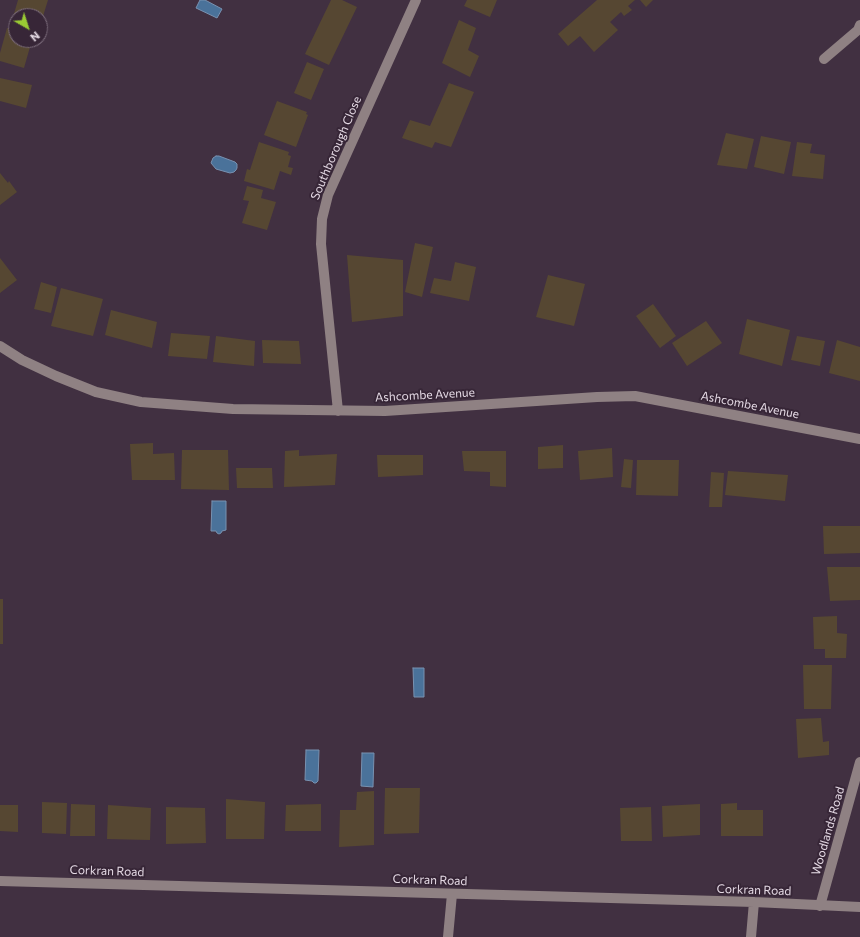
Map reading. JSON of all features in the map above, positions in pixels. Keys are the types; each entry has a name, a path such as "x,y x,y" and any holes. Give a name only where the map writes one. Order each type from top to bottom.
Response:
{"street":[{"name":"Southborough Close","path":"338,411 321,244 322,219 328,195 416,0"},
{"path":"824,59 858,30 860,25"},
{"name":"Ashcombe Avenue","path":"0,346 22,360 96,392 141,402 233,409 385,411 597,397 635,396 860,439"},
{"name":"Woodlands Road","path":"820,906 860,762"},
{"name":"Corkran Road","path":"0,881 754,902 860,907"},
{"path":"448,937 452,894"},
{"path":"751,937 754,902"}],"water":[{"path":"200,0 205,0 222,9 217,18 196,8"},
{"path":"216,156 235,162 237,164 236,170 230,173 216,169 211,163 213,158"},
{"path":"212,501 226,501 226,530 219,534 216,531 211,531"},
{"path":"413,668 424,668 424,697 414,697"},
{"path":"306,750 319,750 318,781 316,783 305,780"},
{"path":"362,753 374,753 373,787 361,786"}],"building":[{"path":"18,0 48,0 46,8 16,8"},
{"path":"331,0 342,0 357,7 329,65 305,54"},
{"path":"467,0 497,0 490,17 464,6"},
{"path":"597,0 635,0 628,6 632,10 624,16 621,12 610,22 618,30 594,52 580,36 568,46 558,34"},
{"path":"640,0 653,0 646,7"},
{"path":"459,20 476,28 468,50 479,56 470,77 442,63"},
{"path":"7,28 8,48 30,48 24,68 0,61 0,53"},
{"path":"307,62 324,69 311,100 294,93"},
{"path":"0,78 32,85 26,108 0,101"},
{"path":"449,83 474,92 451,147 435,142 432,148 402,138 410,120 430,126"},
{"path":"277,101 307,112 306,114 308,115 296,147 264,135"},
{"path":"726,133 754,139 747,169 717,165"},
{"path":"761,136 791,142 784,174 754,167"},
{"path":"259,142 289,152 288,155 291,156 288,167 293,168 291,175 280,171 274,190 244,181 247,169 250,170"},
{"path":"797,142 812,144 810,153 825,155 823,179 792,176"},
{"path":"0,173 8,183 9,181 17,192 0,205"},
{"path":"247,186 263,190 261,198 276,202 267,230 242,223 249,201 243,200"},
{"path":"415,243 433,247 422,297 405,292"},
{"path":"347,255 403,260 403,316 352,322"},
{"path":"0,258 17,280 0,293"},
{"path":"455,262 476,267 469,301 430,293 434,278 451,281"},
{"path":"548,275 585,284 574,326 536,317"},
{"path":"41,282 57,287 51,313 34,309"},
{"path":"61,288 103,299 93,336 51,326"},
{"path":"653,304 676,336 660,348 636,316"},
{"path":"111,310 157,322 152,348 105,335"},
{"path":"747,319 790,330 782,366 739,354"},
{"path":"706,321 722,343 687,366 672,343"},
{"path":"171,333 210,336 207,359 168,356"},
{"path":"216,336 255,341 254,366 213,362"},
{"path":"797,336 825,341 820,366 791,360"},
{"path":"262,340 299,341 301,364 263,363"},
{"path":"837,340 860,347 860,381 829,373"},
{"path":"153,443 153,454 174,453 175,480 132,480 130,444"},
{"path":"563,445 563,468 538,469 538,447"},
{"path":"612,448 613,477 580,480 578,451"},
{"path":"182,450 228,450 229,490 181,489"},
{"path":"299,450 299,456 337,454 335,485 284,487 285,451"},
{"path":"462,451 506,451 506,487 490,486 490,472 464,471"},
{"path":"377,455 423,455 423,475 378,477"},
{"path":"624,459 633,460 631,488 621,487"},
{"path":"637,460 679,460 678,496 636,495"},
{"path":"236,468 272,468 273,488 237,488"},
{"path":"728,471 788,475 785,501 725,495"},
{"path":"711,472 724,473 722,507 709,507"},
{"path":"823,526 860,526 860,553 824,554"},
{"path":"827,567 860,567 860,600 830,601"},
{"path":"0,599 3,599 3,644 0,644"},
{"path":"837,616 837,633 847,634 846,658 825,658 825,649 814,649 813,617"},
{"path":"803,665 832,665 831,709 804,709"},
{"path":"821,718 823,742 829,741 829,755 798,758 796,719"},
{"path":"385,788 420,788 419,833 384,834"},
{"path":"374,791 374,845 339,847 340,810 356,810 357,792"},
{"path":"226,799 265,802 264,839 226,839"},
{"path":"42,802 67,803 66,834 42,833"},
{"path":"737,803 737,810 763,810 763,836 721,836 721,804"},
{"path":"71,804 95,805 95,836 70,836"},
{"path":"321,804 321,831 285,831 286,805"},
{"path":"700,804 700,835 663,837 662,806"},
{"path":"0,805 18,805 18,832 0,831"},
{"path":"108,805 151,808 150,840 107,839"},
{"path":"166,807 205,808 206,843 166,844"},
{"path":"651,807 652,841 621,841 620,808"}]}
